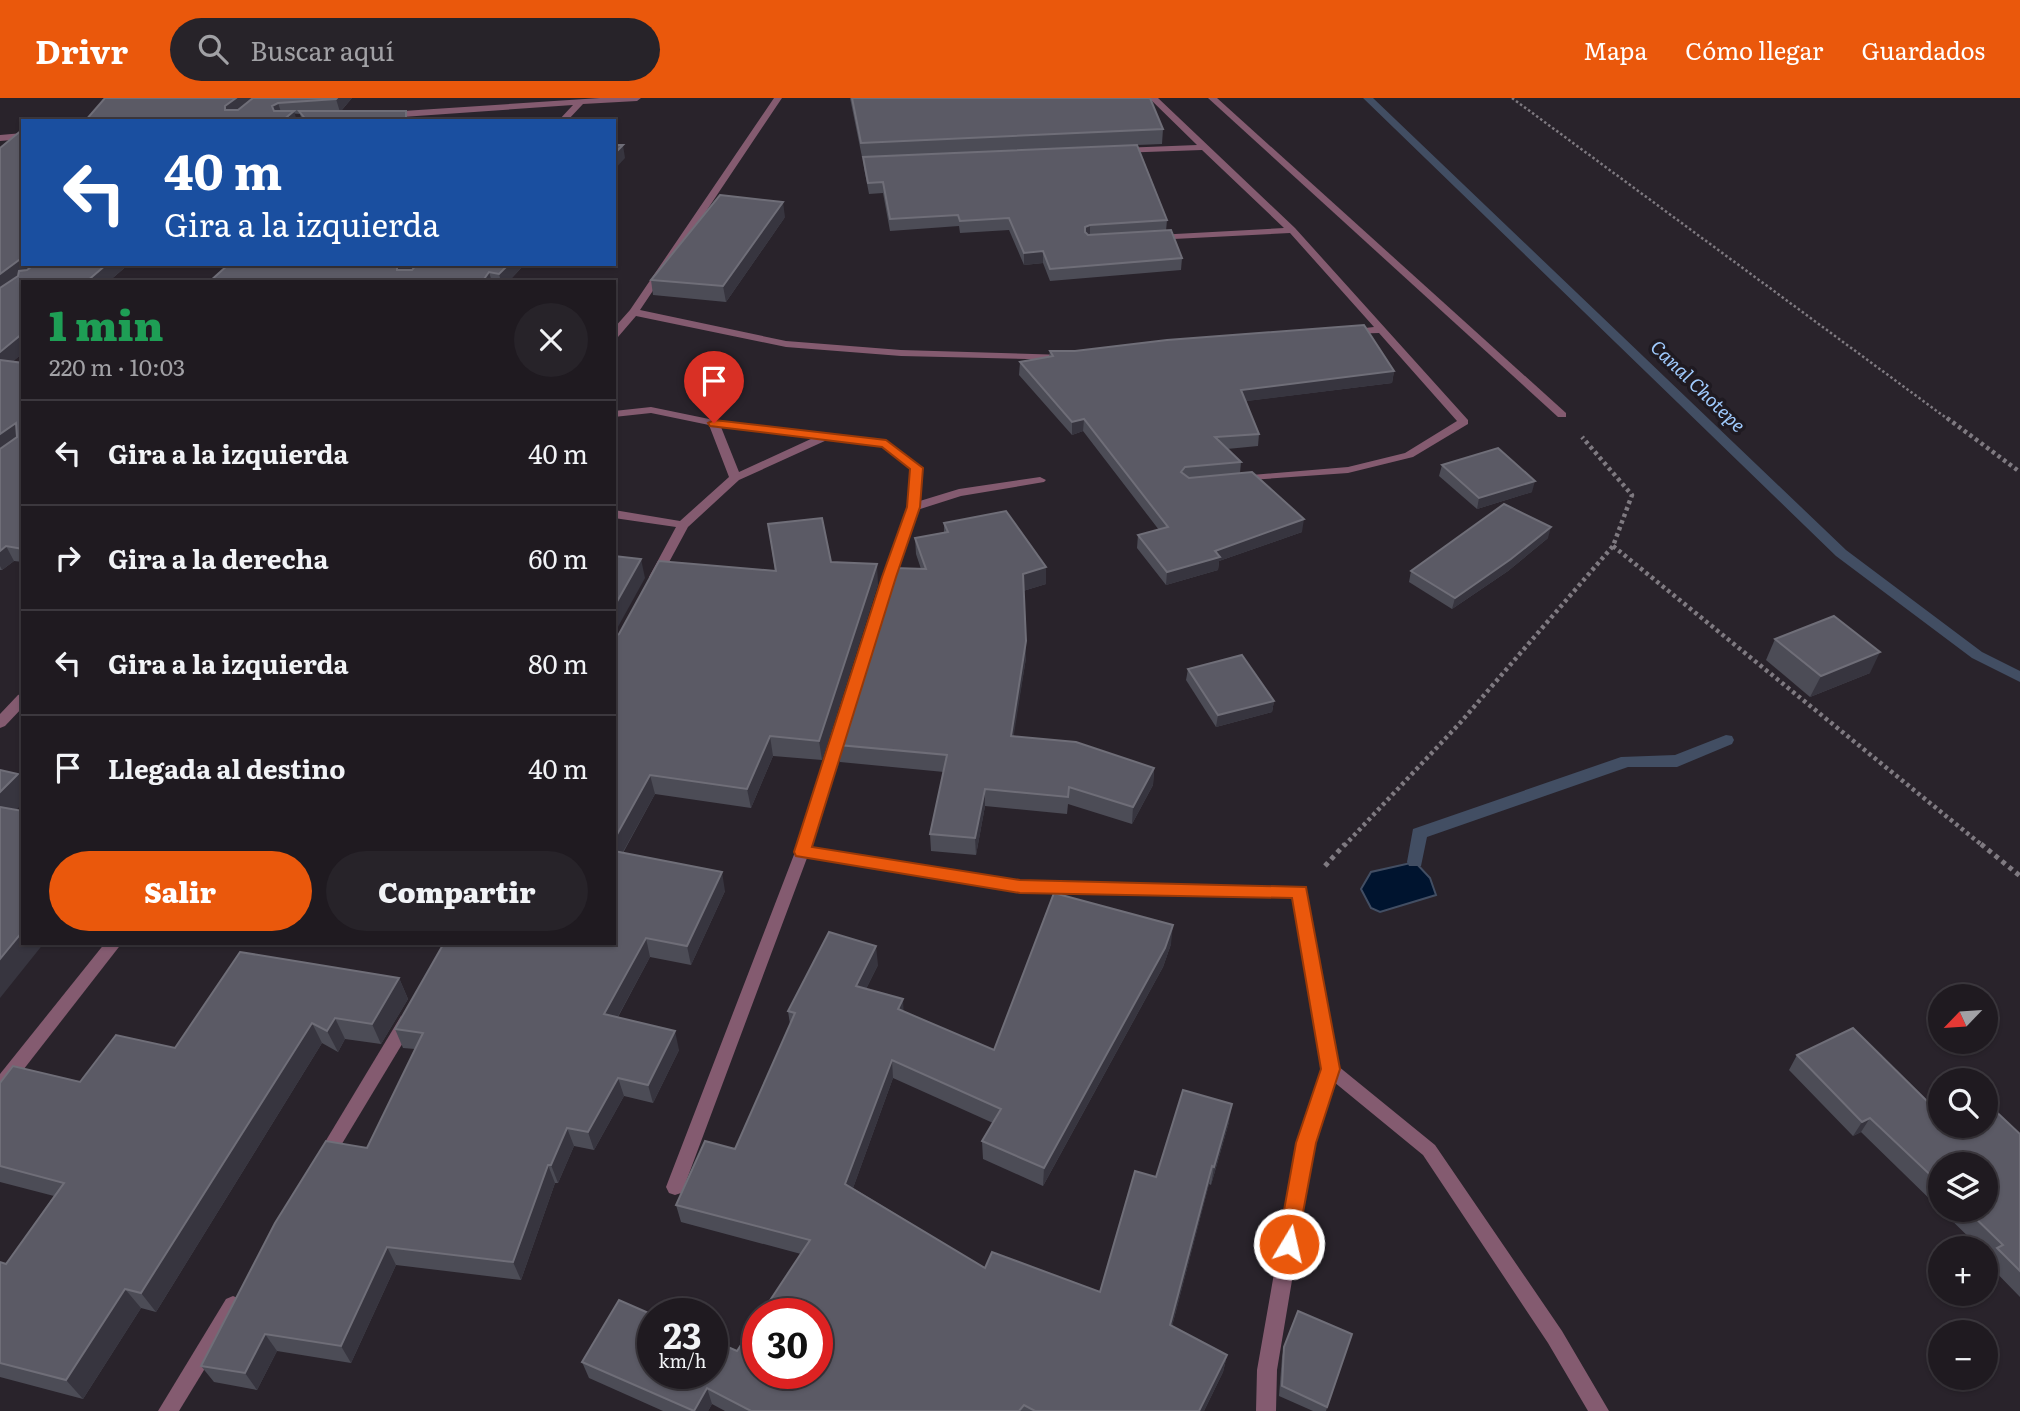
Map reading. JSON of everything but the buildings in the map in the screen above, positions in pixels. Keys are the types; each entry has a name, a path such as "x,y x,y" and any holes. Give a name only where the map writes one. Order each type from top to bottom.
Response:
{"street":[{"path":"373,116 545,101 580,102 637,98"},
{"path":"616,333 634,312 778,98"},
{"path":"1153,98 1292,230 1464,422 1409,455 1348,470 1228,480"},
{"path":"1212,98 1562,415"},
{"path":"564,119 580,102"},
{"path":"406,119 412,113"},
{"path":"0,138 20,136"},
{"path":"0,148 20,136"},
{"path":"1107,152 1204,147"},
{"path":"1144,239 1292,230"},
{"path":"634,312 786,344 901,353 1074,358"},
{"path":"1340,333 1381,330"},
{"path":"616,414 651,410 714,423 886,444 916,468 914,507 889,577 802,852 675,1187"},
{"path":"714,423 735,478"},
{"path":"646,594 683,525 735,478 825,437"},
{"path":"914,507 959,493 1040,480"},
{"path":"616,514 683,525"},
{"path":"0,723 21,700"},
{"path":"802,852 1020,886 1300,892 1330,1069 1306,1143 1267,1370 1266,1411"},
{"path":"0,1087 112,945"},
{"path":"319,1167 418,1003"},
{"path":"1330,1069 1429,1150 1555,1337 1599,1411"},
{"path":"168,1411 240,1295"}],"path":[{"path":"1512,98 2020,472"},
{"path":"1300,892 1460,723 1613,546 1632,495 1562,415"},
{"path":"1613,546 2020,876"}],"water":[{"path":"1415,862 1430,878 1436,895 1380,912 1371,908 1361,889 1371,872"}],"waterway":[{"name":"Canal Chotepe","path":"1368,98 1841,553 1977,655 2020,677"},
{"path":"1415,862 1419,833 1627,761 1677,761 1726,740"}],"route":[{"path":"714,423 886,444 916,468 914,507 889,577 802,852 1020,886 1300,892 1330,1069 1306,1143 1289,1244"}]}
